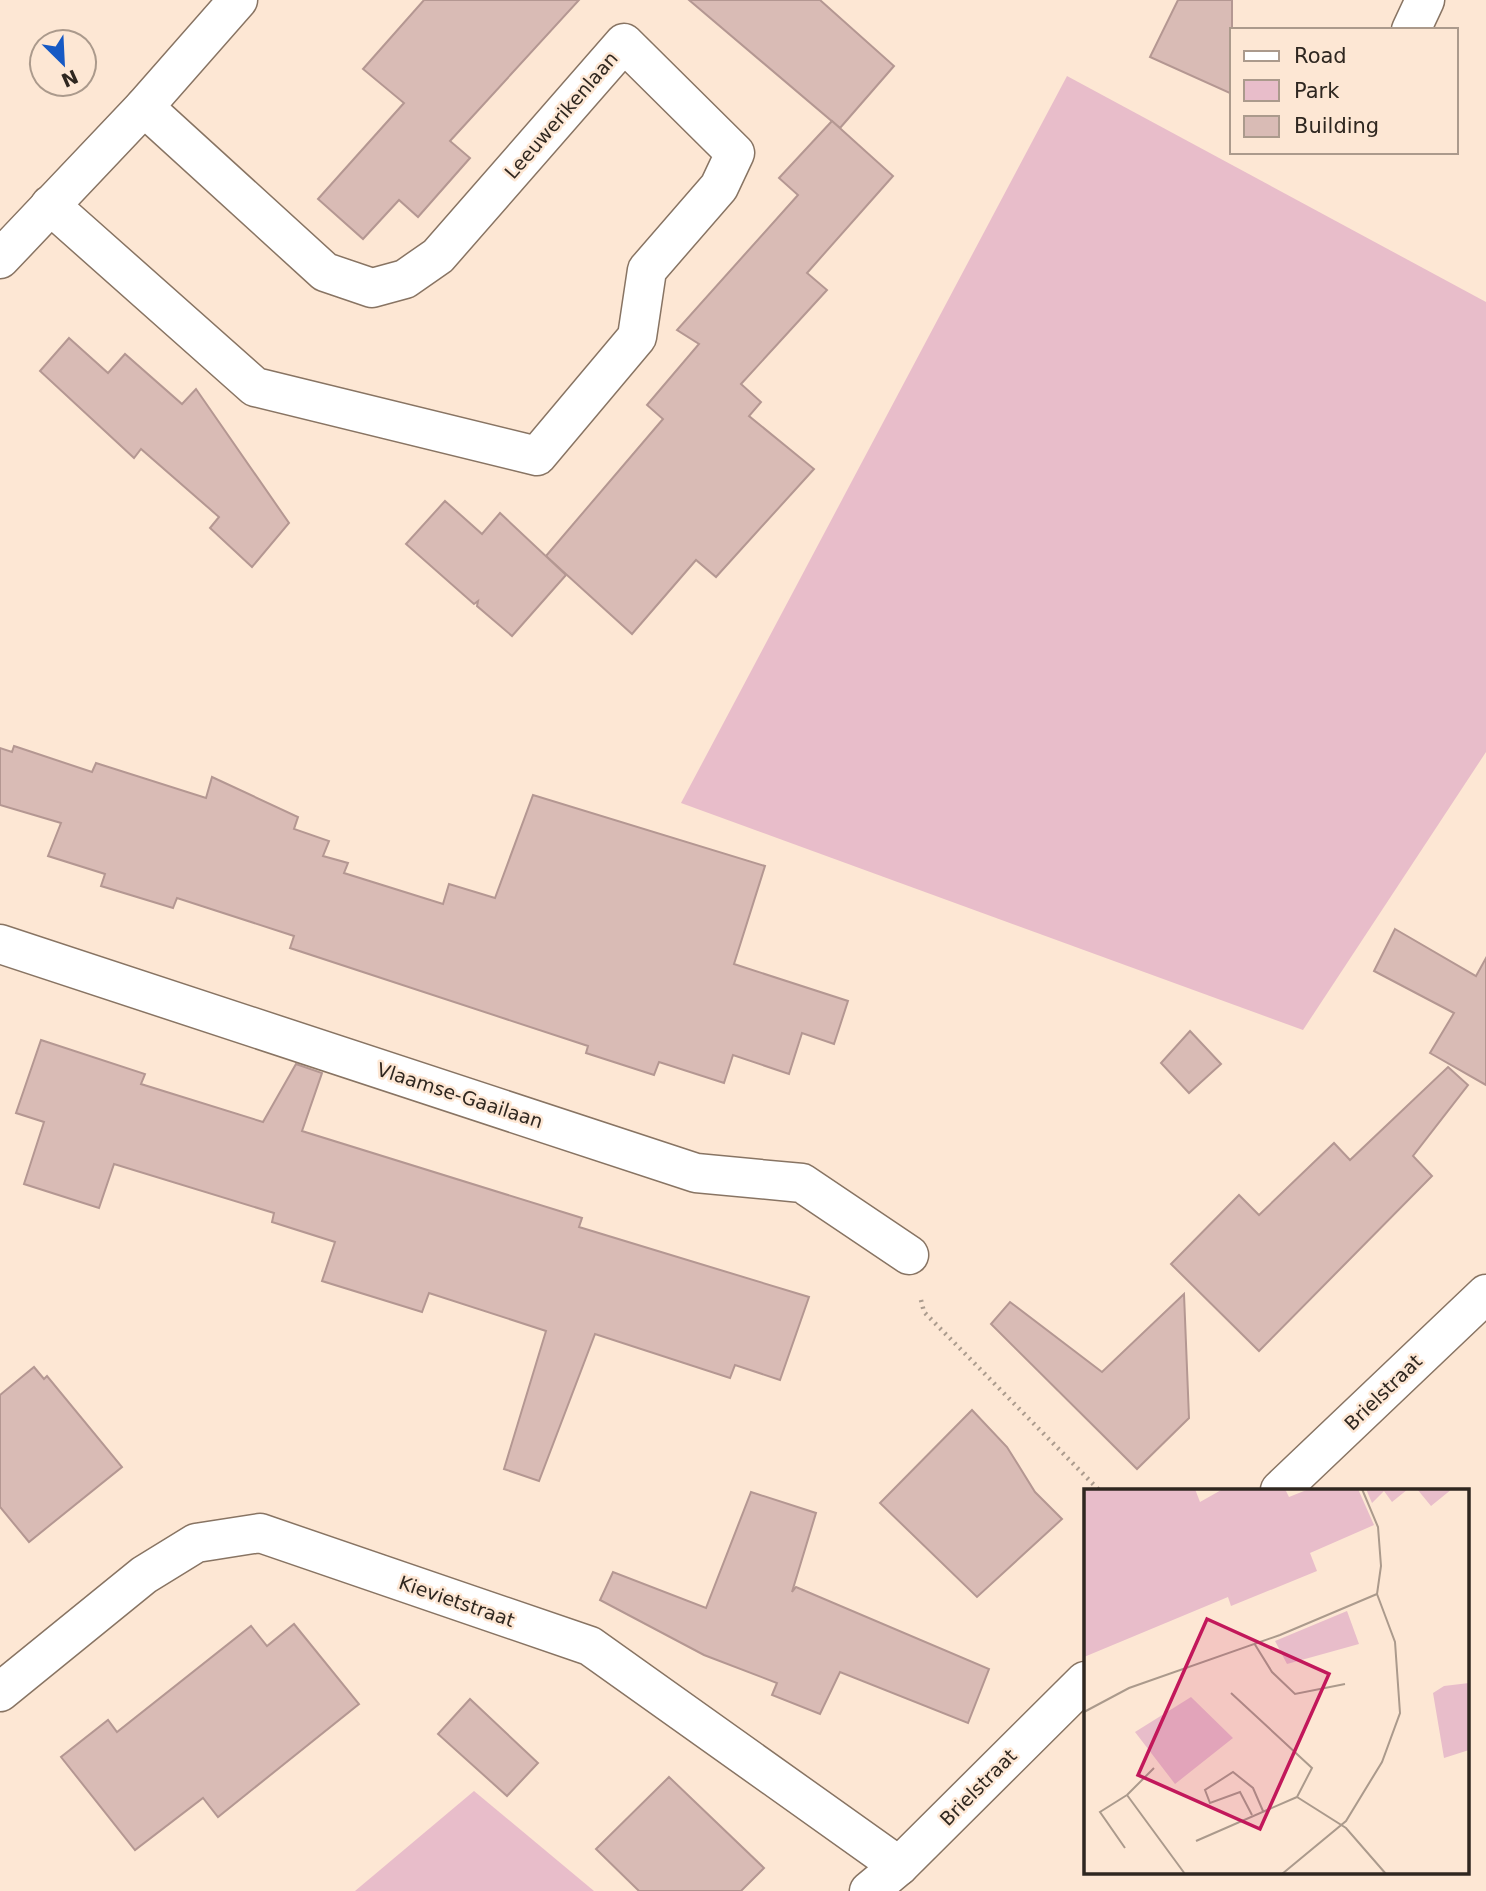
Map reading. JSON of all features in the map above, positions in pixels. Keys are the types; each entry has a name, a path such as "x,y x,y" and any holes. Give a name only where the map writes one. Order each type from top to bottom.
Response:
{"street":[{"path":"0,259 144,107 238,0"},
{"path":"1412,28 1425,0"},
{"name":"Leeuwerikenlaan","path":"50,205 255,387 537,456 637,337 647,270 719,187 735,153 624,43 438,256 405,279 372,288 326,272 144,107"},
{"name":"Vlaamse-Gaailaan","path":"0,944 696,1173 802,1183 909,1255"},
{"name":"Brielstraat","path":"1281,1489 1486,1294"},
{"name":"Kievietstraat","path":"0,1692 144,1575 196,1543 260,1533 590,1646 899,1866"},
{"name":"Brielstraat","path":"869,1891 899,1866 1084,1682"}],"path":[{"path":"909,1255 924,1312 1097,1489"}],"green space":[{"path":"1067,76 1486,302 1486,752 1303,1030 681,803"},
{"path":"474,1791 594,1891 355,1891"}],"building":[{"path":"424,0 579,0 450,141 470,158 418,217 399,200 363,239 318,199 404,103 363,69"},
{"path":"689,0 820,0 894,66 840,128"},
{"path":"1178,0 1232,0 1230,93 1150,57"},
{"path":"832,121 893,176 807,273 827,290 741,384 761,402 749,416 814,469 716,577 696,560 632,634 546,556 663,419 647,405 699,344 677,330 798,195 779,178"},
{"path":"69,338 108,373 125,354 182,404 196,389 289,523 252,567 210,528 219,517 141,449 134,458 40,371"},
{"path":"445,501 482,534 500,513 566,575 512,636 477,606 478,601 474,604 406,544"},
{"path":"14,746 92,772 96,763 206,798 212,777 298,817 294,829 329,841 323,856 348,863 344,873 443,904 449,884 495,898 533,795 765,866 734,964 848,1001 834,1044 802,1033 789,1074 733,1055 724,1083 659,1062 654,1075 586,1053 588,1046 290,948 294,936 177,898 173,908 101,886 105,874 48,856 61,823 0,805 0,748 12,752"},
{"path":"1395,929 1476,976 1486,958 1486,1085 1430,1053 1454,1013 1374,971"},
{"path":"1190,1031 1221,1064 1189,1093 1161,1063"},
{"path":"41,1040 145,1074 141,1084 263,1122 296,1064 322,1073 302,1131 582,1218 579,1227 809,1297 780,1380 735,1365 730,1378 595,1334 539,1481 504,1469 546,1331 429,1293 422,1312 322,1281 335,1242 272,1222 274,1213 114,1164 99,1208 24,1184 44,1122 16,1113"},
{"path":"1448,1067 1468,1085 1413,1156 1432,1176 1259,1351 1171,1264 1239,1195 1259,1215 1334,1143 1350,1160"},
{"path":"1184,1294 1189,1418 1137,1469 991,1324 1010,1302 1102,1372"},
{"path":"34,1367 44,1379 47,1376 122,1467 29,1542 0,1507 0,1395"},
{"path":"972,1410 1007,1447 1035,1492 1062,1519 977,1597 880,1503"},
{"path":"751,1492 816,1513 792,1592 796,1587 989,1669 968,1723 840,1672 820,1714 772,1695 777,1683 704,1655 600,1600 613,1572 706,1608"},
{"path":"294,1624 359,1704 218,1817 203,1798 135,1850 61,1757 108,1720 117,1732 251,1626 267,1646"},
{"path":"470,1699 538,1763 507,1796 438,1734"},
{"path":"669,1777 764,1868 741,1891 639,1891 596,1849"}]}
